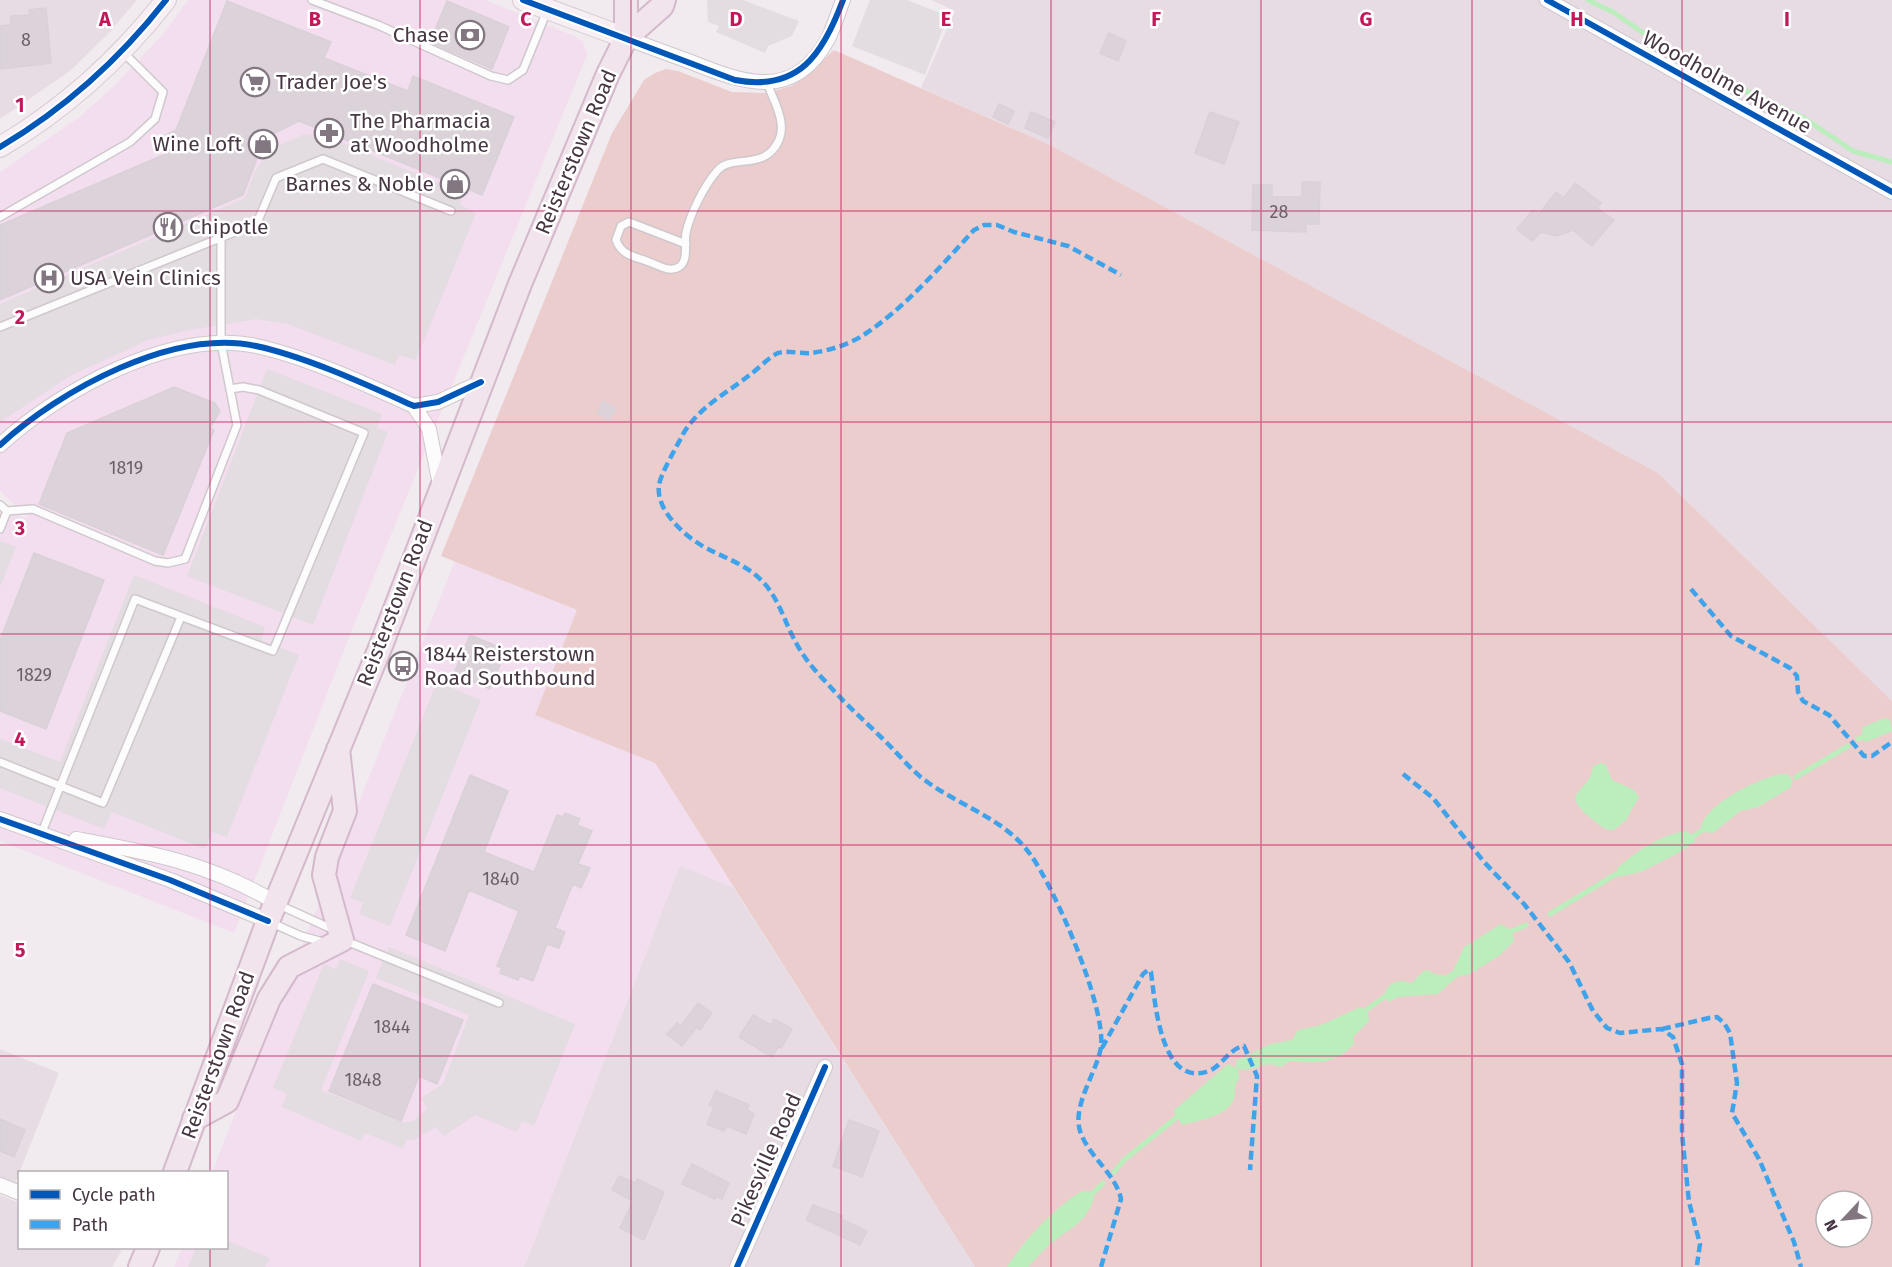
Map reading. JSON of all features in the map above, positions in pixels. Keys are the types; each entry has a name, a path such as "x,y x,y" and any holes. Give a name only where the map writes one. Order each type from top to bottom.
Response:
{"main road":[{"name":"Reisterstown Road","path":"626,0 626,38"},
{"name":"Reisterstown Road","path":"176,1171 272,912 381,643 481,382 594,107 626,38 662,6 664,0"},
{"path":"194,1119 227,1101 269,999 289,967 342,940 324,874 327,857 345,811 338,747"},
{"path":"140,1267 148,1249"}],"street":[{"path":"0,147 66,103 123,52 166,0"},
{"path":"523,0 549,5 626,38 735,80 767,83 787,77 806,66 828,39 843,0"},
{"name":"Woodholme Avenue","path":"1547,0 1892,192"},
{"path":"0,445 42,411 77,390 174,349 221,343 255,346 282,353 414,406 438,402 481,382"},
{"path":"414,406 429,429 440,488"},
{"path":"0,819 42,832 181,884 272,912"},
{"path":"42,832 198,865 244,884 272,912"},
{"name":"Pikesville Road","path":"737,1267 825,1067"},
{"path":"0,1185 18,1192"}],"lane":[{"path":"312,0 401,36 490,76 508,80 523,70 549,5"},
{"path":"0,217 130,142 155,119 163,92 123,52"},
{"path":"686,244 629,222 621,226 617,234 619,248 626,254 669,270 677,269 683,264 686,244 686,232 698,203 717,170 726,165 755,161 776,147 782,126 767,83"},
{"path":"0,327 221,235 257,223 276,178 323,159 451,211"},
{"path":"0,506 7,511 33,509 155,561 168,563 185,559 235,434 237,416 221,343 221,235"},
{"path":"42,832 135,599 273,651 364,433 259,390 243,387 230,389"},
{"path":"0,529 7,511"},
{"path":"0,762 103,803 180,617"},
{"path":"272,912 320,942 342,940 499,1003"},
{"path":"272,912 330,926 342,940"}],"shaded area":[{"path":"0,0 137,0 107,35 70,71 0,119"},
{"path":"188,0 485,0 574,36 583,41 587,55 344,650 234,933 0,841 0,511 29,518 0,491 0,172 78,118 115,85 164,33"},
{"path":"707,0 743,0 799,21 792,36 768,46 765,53 716,32 719,26 708,22"},
{"path":"870,0 907,0 948,16 925,75 852,46"},
{"path":"931,0 1892,0 1892,701 1658,473 1050,145 921,88 955,11"},
{"path":"834,50 1050,145 1658,473 1892,701 1892,1267 975,1267 655,763 535,715 577,610 441,556 612,133 644,80 666,69 678,71 732,92 767,93 791,86 803,79"},
{"path":"305,134 330,138 463,193 460,205 476,213 416,360 399,355 395,365 288,324 256,319 189,330 148,340 70,376 0,422 0,304 245,198 255,172 270,149"},
{"path":"267,369 382,414 377,428 388,432 313,625 187,576"},
{"path":"0,541 16,547 0,587"},
{"path":"455,561 577,610 535,715 655,763 733,887 680,866 524,1267 174,1267 182,1249 228,1249 228,1171 212,1171"},
{"path":"134,575 265,627 261,640 299,655 227,837 212,832 205,849 112,812 104,829 0,788 0,739 60,762"},
{"path":"437,682 481,700 390,926 359,914 363,903 350,898"},
{"path":"1885,718 1890,720 1892,731 1866,742 1861,738 1863,727"},
{"path":"1601,763 1606,765 1612,780 1634,790 1639,797 1626,820 1614,830 1600,826 1577,803 1578,792 1587,782 1593,766"},
{"path":"1787,774 1793,780 1791,787 1758,807 1740,811 1713,833 1703,832 1701,826 1706,817 1724,800 1747,786"},
{"path":"1686,831 1694,836 1695,841 1682,851 1641,872 1618,877 1617,868 1641,850 1666,836"},
{"path":"680,865 733,887 975,1267 524,1267"},
{"path":"1501,924 1512,931 1514,941 1500,955 1470,974 1457,977 1438,994 1398,997 1389,1002 1384,997 1393,982 1412,983 1426,970 1439,975 1446,975 1453,971 1464,947"},
{"path":"389,947 575,1024 534,1126 522,1121 517,1132 475,1115 444,1136 436,1127 413,1140 407,1140 402,1148 365,1133 361,1141 282,1107 287,1094 273,1088 324,964 336,969 340,959 369,971 321,1090 404,1123 413,1121 427,1109 421,1098 443,1084 469,1015 376,978"},
{"path":"1360,1007 1368,1012 1369,1021 1353,1037 1354,1044 1340,1056 1317,1062 1291,1061 1280,1067 1269,1064 1238,1069 1239,1079 1233,1101 1224,1111 1210,1118 1182,1125 1173,1111 1228,1064 1236,1068 1236,1061 1270,1044 1292,1040 1298,1030 1321,1025"},
{"path":"0,1049 59,1073 15,1183 0,1177"},
{"path":"1082,1191 1090,1191 1094,1197 1091,1206 1081,1220 1048,1246 1028,1267 1007,1267 1041,1225 1061,1206"},
{"path":"0,1195 18,1203 18,1249 120,1249 121,1252 112,1267 0,1267"},
{"path":"228,1241 270,1258 265,1267 188,1267 196,1249 228,1249"}],"building":[{"path":"227,1 331,42 324,58 408,91 413,76 514,117 482,195 299,121 265,138 243,195 0,300 0,225 168,153 161,137 176,130"},
{"name":"Chase","path":"447,1 509,27 492,69 430,42"},
{"path":"46,8 51,63 0,69 0,26 11,25 11,16 30,15 29,10"},
{"path":"1109,33 1126,41 1118,61 1100,53"},
{"path":"999,104 1014,111 1008,124 993,117"},
{"path":"1031,112 1055,122 1048,138 1025,128"},
{"path":"1210,112 1239,122 1224,164 1195,153"},
{"path":"1302,182 1320,182 1319,224 1306,224 1306,232 1252,230 1253,185 1272,185 1272,197 1302,197"},
{"path":"1575,183 1601,203 1597,208 1614,220 1592,246 1573,230 1557,236 1541,232 1532,241 1517,229 1533,210 1539,214 1556,192 1564,198"},
{"path":"174,387 215,403 220,411 210,428 214,430 163,555 39,504 67,433"},
{"path":"603,401 616,408 609,420 597,413"},
{"path":"34,553 104,580 46,729 0,711 0,640"},
{"path":"470,635 506,650 490,689 454,673"},
{"path":"470,775 508,791 484,852 534,872 557,815 563,817 565,813 580,819 577,825 592,831 578,864 590,868 581,888 573,884 555,928 565,932 559,948 547,944 533,981 520,976 518,980 500,973 502,968 497,966 519,911 469,890 445,951 406,935"},
{"path":"373,984 463,1020 437,1084 419,1076 401,1121 329,1091"},
{"path":"698,1003 712,1013 700,1030 697,1027 682,1046 667,1034 677,1023 681,1026"},
{"path":"753,1015 771,1025 774,1019 792,1029 781,1048 778,1047 772,1057 739,1037"},
{"path":"716,1091 749,1105 747,1110 754,1114 746,1134 727,1126 724,1131 707,1124 714,1107 709,1105"},
{"path":"0,1119 25,1130 14,1157 0,1151"},
{"path":"849,1120 879,1131 862,1177 833,1166"},
{"path":"692,1164 729,1183 722,1199 716,1196 715,1199 682,1184"},
{"path":"619,1176 636,1183 637,1179 664,1192 644,1240 620,1228 633,1201 612,1190"},
{"path":"813,1205 843,1216 841,1219 867,1231 860,1245 806,1220"}],"waterway":[{"path":"1588,0 1613,12 1661,45 1750,93 1804,118 1853,151 1892,162"},
{"path":"1796,777 1848,746"},
{"path":"1694,836 1705,828"},
{"path":"1550,914 1616,874"},
{"path":"1512,931 1526,925"},
{"path":"1366,1010 1384,997"},
{"path":"1114,1172 1124,1160 1177,1117"},
{"path":"1092,1194 1103,1183"}],"marked path":[{"path":"1101,1267 1121,1199 1114,1181 1084,1140 1078,1121 1082,1100 1099,1057 1100,1029 1096,1005 1077,948 1040,870 1030,854 1008,831 921,777 841,698 804,656 768,587 750,571 702,545 675,524 662,505 659,485 682,436 704,409 778,353 824,351 862,336 907,300 974,230 984,225 997,225 1014,232 1068,246 1121,275"},
{"path":"1691,589 1731,636 1790,668 1797,676 1798,692 1803,701 1829,715 1864,756 1872,756 1892,742"},
{"path":"1403,774 1433,798 1484,862 1524,904 1569,962 1593,1011 1607,1028 1620,1033 1662,1029 1673,1037 1682,1064 1682,1134 1689,1202 1700,1244 1697,1265"},
{"path":"1102,1048 1143,974 1148,970 1151,972 1155,1003 1164,1040 1171,1057 1181,1068 1194,1073 1211,1070 1239,1047 1244,1046 1257,1076 1250,1170"},
{"path":"1662,1029 1717,1017 1730,1033 1737,1083 1732,1113 1759,1159 1794,1242 1801,1267"}],"cycle path":[{"path":"0,147 47,116 90,81 130,43 166,0"},
{"path":"523,0 735,80 757,82 776,80 806,65 827,37 843,0"},
{"path":"1547,0 1892,192"},
{"path":"0,445 25,424 85,385 119,368 154,355 189,346 224,343 256,346 276,351 336,372 414,406 438,402 481,382"},
{"path":"0,819 170,880 268,921"},
{"path":"737,1267 825,1067"}],"place":[{"name":"Chase","path":"470,35"},
{"name":"Trader Joe's","path":"255,82"},
{"name":"The Pharmacia at Woodholme","path":"329,133"},
{"name":"Wine Loft","path":"263,144"},
{"name":"Barnes & Noble","path":"455,184"},
{"name":"Chipotle","path":"168,227"},
{"name":"USA Vein Clinics","path":"49,278"},
{"name":"1844 Reisterstown Road Southbound","path":"403,666"}]}
